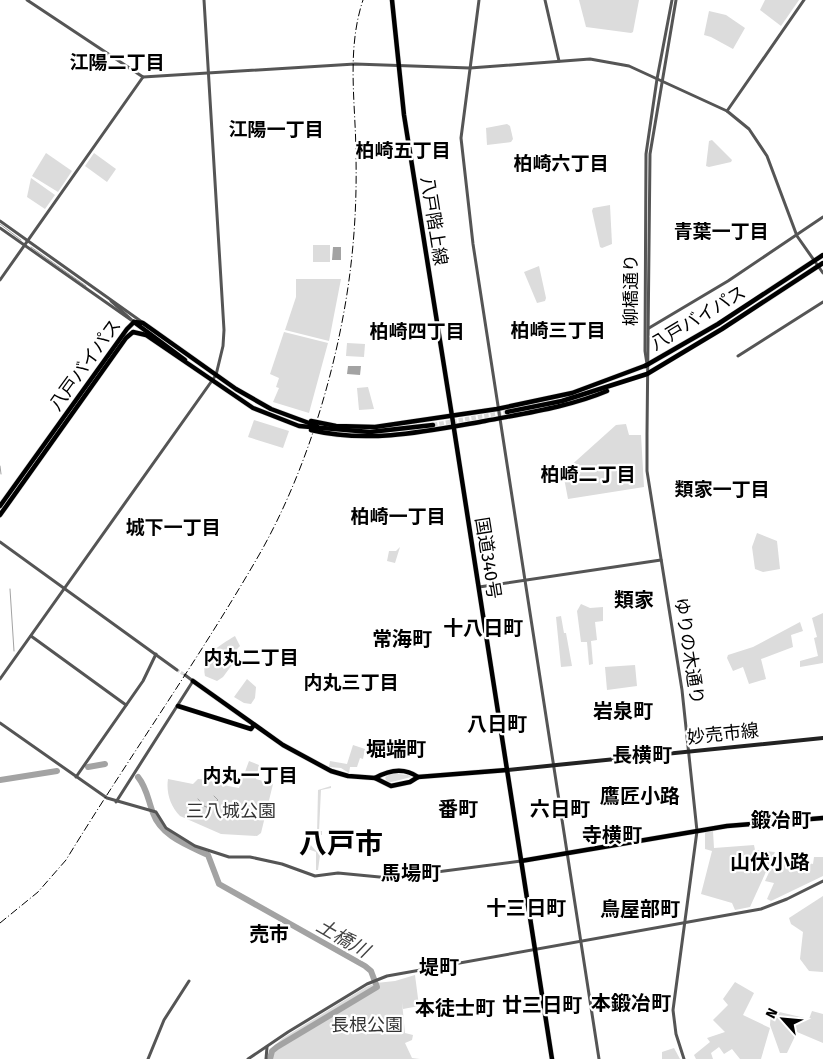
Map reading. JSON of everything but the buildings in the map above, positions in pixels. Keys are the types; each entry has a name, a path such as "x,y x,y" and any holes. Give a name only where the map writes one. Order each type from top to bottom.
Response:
{"main road":[{"name":"八戸階上線","path":"392,0 397,65 452,416"},
{"name":"八戸バイパス","path":"583,395 647,365 718,324 823,255"},
{"name":"八戸バイパス","path":"507,412 583,395 647,374 823,263"},
{"path":"126,338 134,322 193,367"},
{"name":"八戸バイパス","path":"0,506 127,328 134,322 143,323 216,375 264,406 323,429"},
{"name":"八戸バイパス","path":"0,515 126,338 134,332 142,333 253,408 299,426 370,432 433,425"},
{"path":"300,419 336,426 361,428 395,426 497,409 572,393 647,365"},
{"path":"299,426 336,435 397,434 562,406 596,395 632,380"},
{"name":"国道340号","path":"452,416 552,1059"},
{"path":"193,681 283,745 331,771 348,776 375,778 391,786 410,782 418,777 507,770"},
{"path":"178,706 252,730 254,726"},
{"name":"妙売市線","path":"507,770 823,738"},
{"path":"375,778 387,771 407,772 418,777"},
{"path":"521,861 697,831 779,820 823,818"}],"street":[{"path":"27,0 143,77 351,64 470,68 559,61 605,60 629,66 727,111 749,129 760,143 797,236 823,273"},
{"path":"0,679 216,375 223,346 224,330 204,0"},
{"path":"478,0 461,138 478,286 599,1059"},
{"path":"545,0 559,61"},
{"name":"柳橋通り","path":"647,329 646,154 657,78 672,0"},
{"name":"柳橋通り","path":"647,365 645,351 650,154 676,0"},
{"path":"727,111 804,0"},
{"path":"0,280 143,77"},
{"path":"647,329 728,281 823,217"},
{"path":"0,221 143,323"},
{"path":"0,228 134,322"},
{"path":"105,296 131,317 134,322"},
{"path":"738,356 823,302"},
{"path":"124,315 128,322 127,328"},
{"name":"ゆりの木通り","path":"647,365 647,471 678,659 697,831 673,1010 676,1034 684,1059"},
{"path":"0,542 177,670"},
{"path":"478,587 661,560"},
{"path":"31,636 126,705"},
{"path":"76,777 143,680 156,654"},
{"path":"116,802 193,681 185,675"},
{"path":"0,723 107,798 156,812 166,828 186,841 195,846 229,857 250,857 282,864 315,876 338,873 383,878 521,861"},
{"path":"248,1059 366,984 387,976 768,907 823,880"},
{"path":"148,1059 164,1020 189,981"},
{"path":"266,1059 267,1047"}],"green space":[{"path":"579,0 639,0 633,32 586,27"},
{"path":"765,0 799,0 781,26 760,10"},
{"path":"709,11 726,15 745,28 733,49 704,35"},
{"path":"507,124 510,126 513,139 511,142 487,145 486,128"},
{"path":"712,140 732,160 731,162 706,166 709,141"},
{"path":"46,153 72,171 58,192 32,176"},
{"path":"94,153 116,169 107,182 85,166"},
{"path":"31,178 55,195 45,209 27,197"},
{"path":"610,205 612,244 602,248 600,247 592,211 593,208"},
{"path":"313,245 330,245 330,262 313,262"},
{"path":"539,266 546,298 545,301 537,303 524,272"},
{"path":"296,279 341,279 329,341 285,330 296,297"},
{"path":"284,332 328,343 309,413 273,402 279,388 276,387 279,378 270,374"},
{"path":"347,343 365,344 364,357 346,356"},
{"path":"368,387 374,409 359,410 357,388"},
{"path":"254,420 289,431 283,448 248,437"},
{"path":"626,424 629,435 641,435 644,487 568,499 564,478 567,469 616,425"},
{"path":"757,533 777,541 780,569 763,572 755,569 752,547"},
{"path":"400,547 395,563 387,561 389,551 396,551"},
{"path":"581,604 590,608 603,607 603,621 595,622 597,640 591,641 593,664 589,665 587,642 581,642 577,611"},
{"path":"823,613 823,663 800,667 800,661 818,656 814,638 817,637 812,618"},
{"path":"561,616 572,666 561,667 556,617"},
{"path":"800,622 803,631 791,635 793,647 761,659 766,679 749,684 743,667 733,671 727,658 728,655 753,647"},
{"path":"235,636 240,646 237,649 240,654 223,677 217,681 205,676 206,662 212,652"},
{"path":"635,665 637,686 607,690 605,667"},
{"path":"247,679 256,687 255,698 251,704 244,703 234,697"},
{"path":"353,745 365,749 363,759 360,758 357,767 350,767 349,773 341,768 329,767 330,761 347,764"},
{"name":"三八城公園","path":"249,761 259,765 256,779 273,784 261,833 257,836 221,834 180,816 171,803 168,794 168,779 193,784 198,779 239,788"},
{"path":"389,773 411,777 388,783 385,778"},
{"path":"331,786 331,788 321,790 319,831 322,831 322,835 317,835 318,790"},
{"path":"713,831 714,848 754,845 755,850 775,852 750,907 735,910 732,903 701,894 712,851 705,849 705,832"},
{"path":"313,838 309,843 317,852 321,848 318,870 316,870 316,852 305,848 304,845"},
{"path":"777,855 813,864 814,857 823,857 823,876 771,901 767,899 774,883 765,881"},
{"path":"823,896 823,972 809,971 800,959 803,932 791,924 789,918"},
{"name":"長根公園","path":"415,975 419,1006 403,1009 402,1002 405,1033 413,1035 412,1040 405,1043 412,1058 420,1059 269,1059 274,1046 283,1038 366,987 376,983 395,981"},
{"path":"735,982 754,993 743,1015 770,1028 761,1059 740,1059 732,1049 724,1054 719,1047 711,1053 713,1059 696,1059 694,1055 710,1042 707,1038 725,1032 713,1020 728,1005 723,999"},
{"path":"771,1010 809,1019 812,1011 823,1014 823,1043 797,1032 787,1053 780,1053 770,1025"},
{"path":"674,1048 680,1059 662,1059 662,1052"}],"shaded area":[{"path":"333,247 341,247 341,260 332,260"},
{"path":"348,366 361,366 360,375 347,374"}],"waterway":[{"path":"0,224 21,240"},
{"path":"31,247 86,286"},
{"path":"0,466 1,474"},
{"path":"10,589 14,651"},
{"name":"土橋川","path":"88,767 105,764"},
{"name":"土橋川","path":"0,780 57,771"},
{"name":"土橋川","path":"138,777 153,813 162,828 176,839 208,855 219,884 371,971 377,987 277,1047 272,1051 270,1059"},
{"path":"198,799 204,806 209,808 218,800 214,796"}],"tunnel":[{"path":"433,425 507,412"},
{"path":"177,670 185,675"}],"railway":[{"path":"0,923 38,892 66,860 236,594 274,527 300,469 321,408 337,347 349,277 354,238 356,198 353,58 358,19 363,0"}],"district":[{"name":"江陽二丁目","path":"117,62"},
{"name":"江陽一丁目","path":"276,129"},
{"name":"柏崎五丁目","path":"403,150"},
{"name":"柏崎六丁目","path":"561,163"},
{"name":"青葉一丁目","path":"721,231"},
{"name":"柏崎三丁目","path":"558,330"},
{"name":"柏崎四丁目","path":"417,331"},
{"name":"柏崎二丁目","path":"588,474"},
{"name":"類家一丁目","path":"722,489"},
{"name":"柏崎一丁目","path":"398,516"},
{"name":"城下一丁目","path":"173,527"},
{"name":"類家","path":"634,600"},
{"name":"十八日町","path":"483,628"},
{"name":"常海町","path":"402,639"},
{"name":"内丸二丁目","path":"251,657"},
{"name":"内丸三丁目","path":"351,682"},
{"name":"岩泉町","path":"623,711"},
{"name":"八日町","path":"497,724"},
{"name":"堀端町","path":"396,749"},
{"name":"長横町","path":"642,755"},
{"name":"内丸一丁目","path":"250,775"},
{"name":"鷹匠小路","path":"640,796"},
{"name":"番町","path":"458,809"},
{"name":"六日町","path":"560,809"},
{"name":"鍛冶町","path":"781,820"},
{"name":"寺横町","path":"612,835"},
{"name":"八戸市","path":"341,843"},
{"name":"山伏小路","path":"770,862"},
{"name":"馬場町","path":"411,873"},
{"name":"十三日町","path":"526,908"},
{"name":"鳥屋部町","path":"640,909"},
{"name":"売市","path":"269,934"},
{"name":"堤町","path":"439,967"},
{"name":"本鍛冶町","path":"631,1003"},
{"name":"廿三日町","path":"542,1005"},
{"name":"本徒士町","path":"455,1008"}]}
